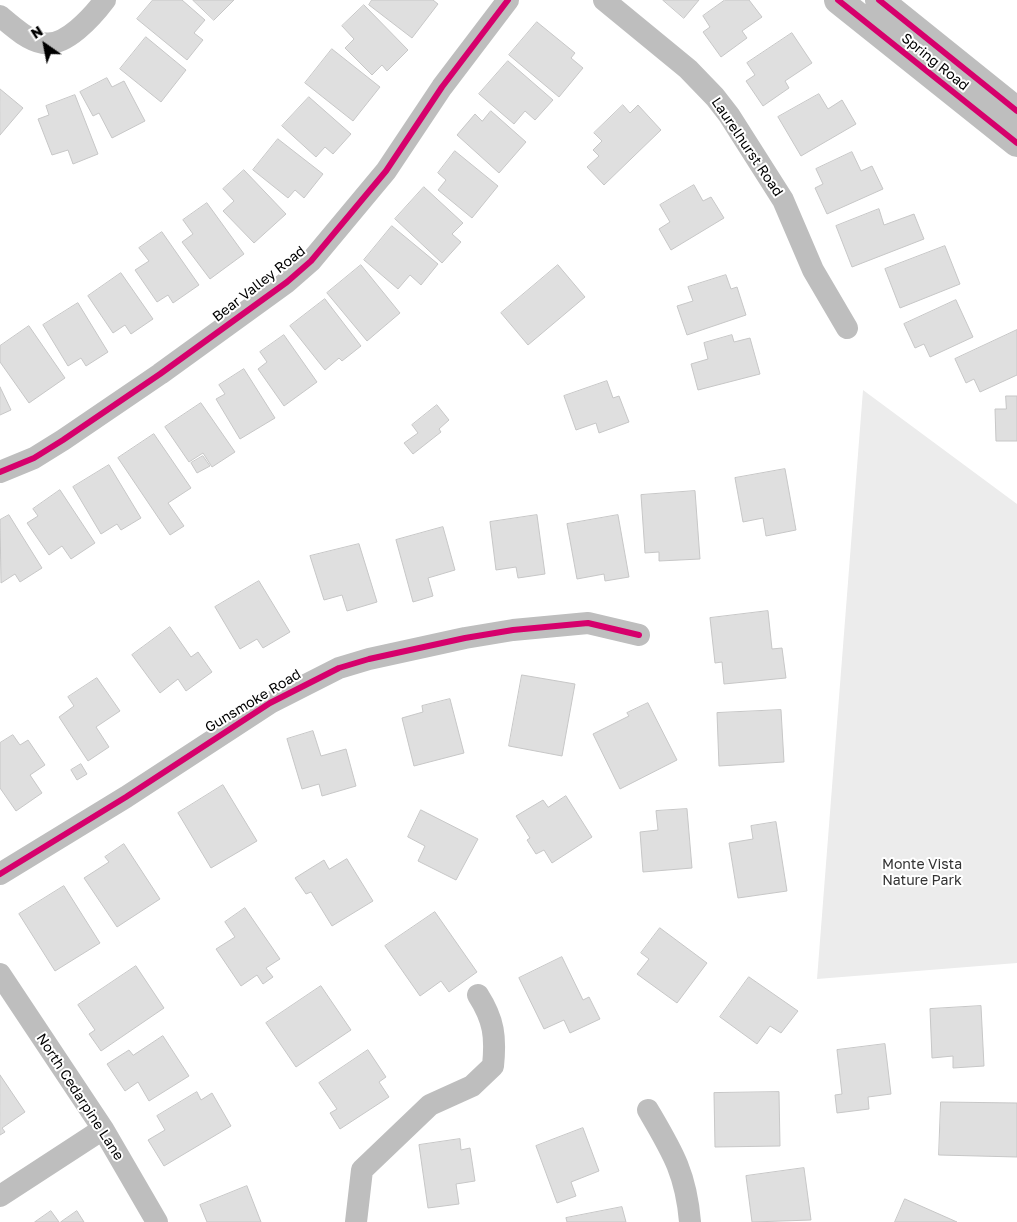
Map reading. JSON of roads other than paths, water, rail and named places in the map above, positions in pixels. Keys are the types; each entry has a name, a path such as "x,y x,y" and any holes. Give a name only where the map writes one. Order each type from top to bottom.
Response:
{"main road":[{"name":"Spring Road","path":"838,0 1017,143"},
{"name":"Spring Road","path":"879,0 1017,111"}],"street":[{"path":"0,16 35,41 51,43 71,34 85,23 105,0"},
{"name":"Bear Valley Road","path":"0,472 41,453 127,396 287,282 311,261 386,171 442,87 508,0"},
{"name":"Laurelhurst Road","path":"604,0 688,69 729,114 784,200 813,270 847,328"},
{"name":"Gunsmoke Road","path":"0,874 126,797 270,703 339,668 369,659 445,642 513,630 588,623 639,635"},
{"name":"North Cedarpine Lane","path":"0,974 103,1129 157,1222"},
{"path":"356,1222 362,1170 430,1105 472,1086 493,1066 496,1040 489,1011 478,994"},
{"path":"648,1110 671,1148 686,1183 690,1222"},
{"path":"0,1196 103,1129"}],"park label":[{"name":"Monte Vista Nature Park","path":"922,874"}]}
